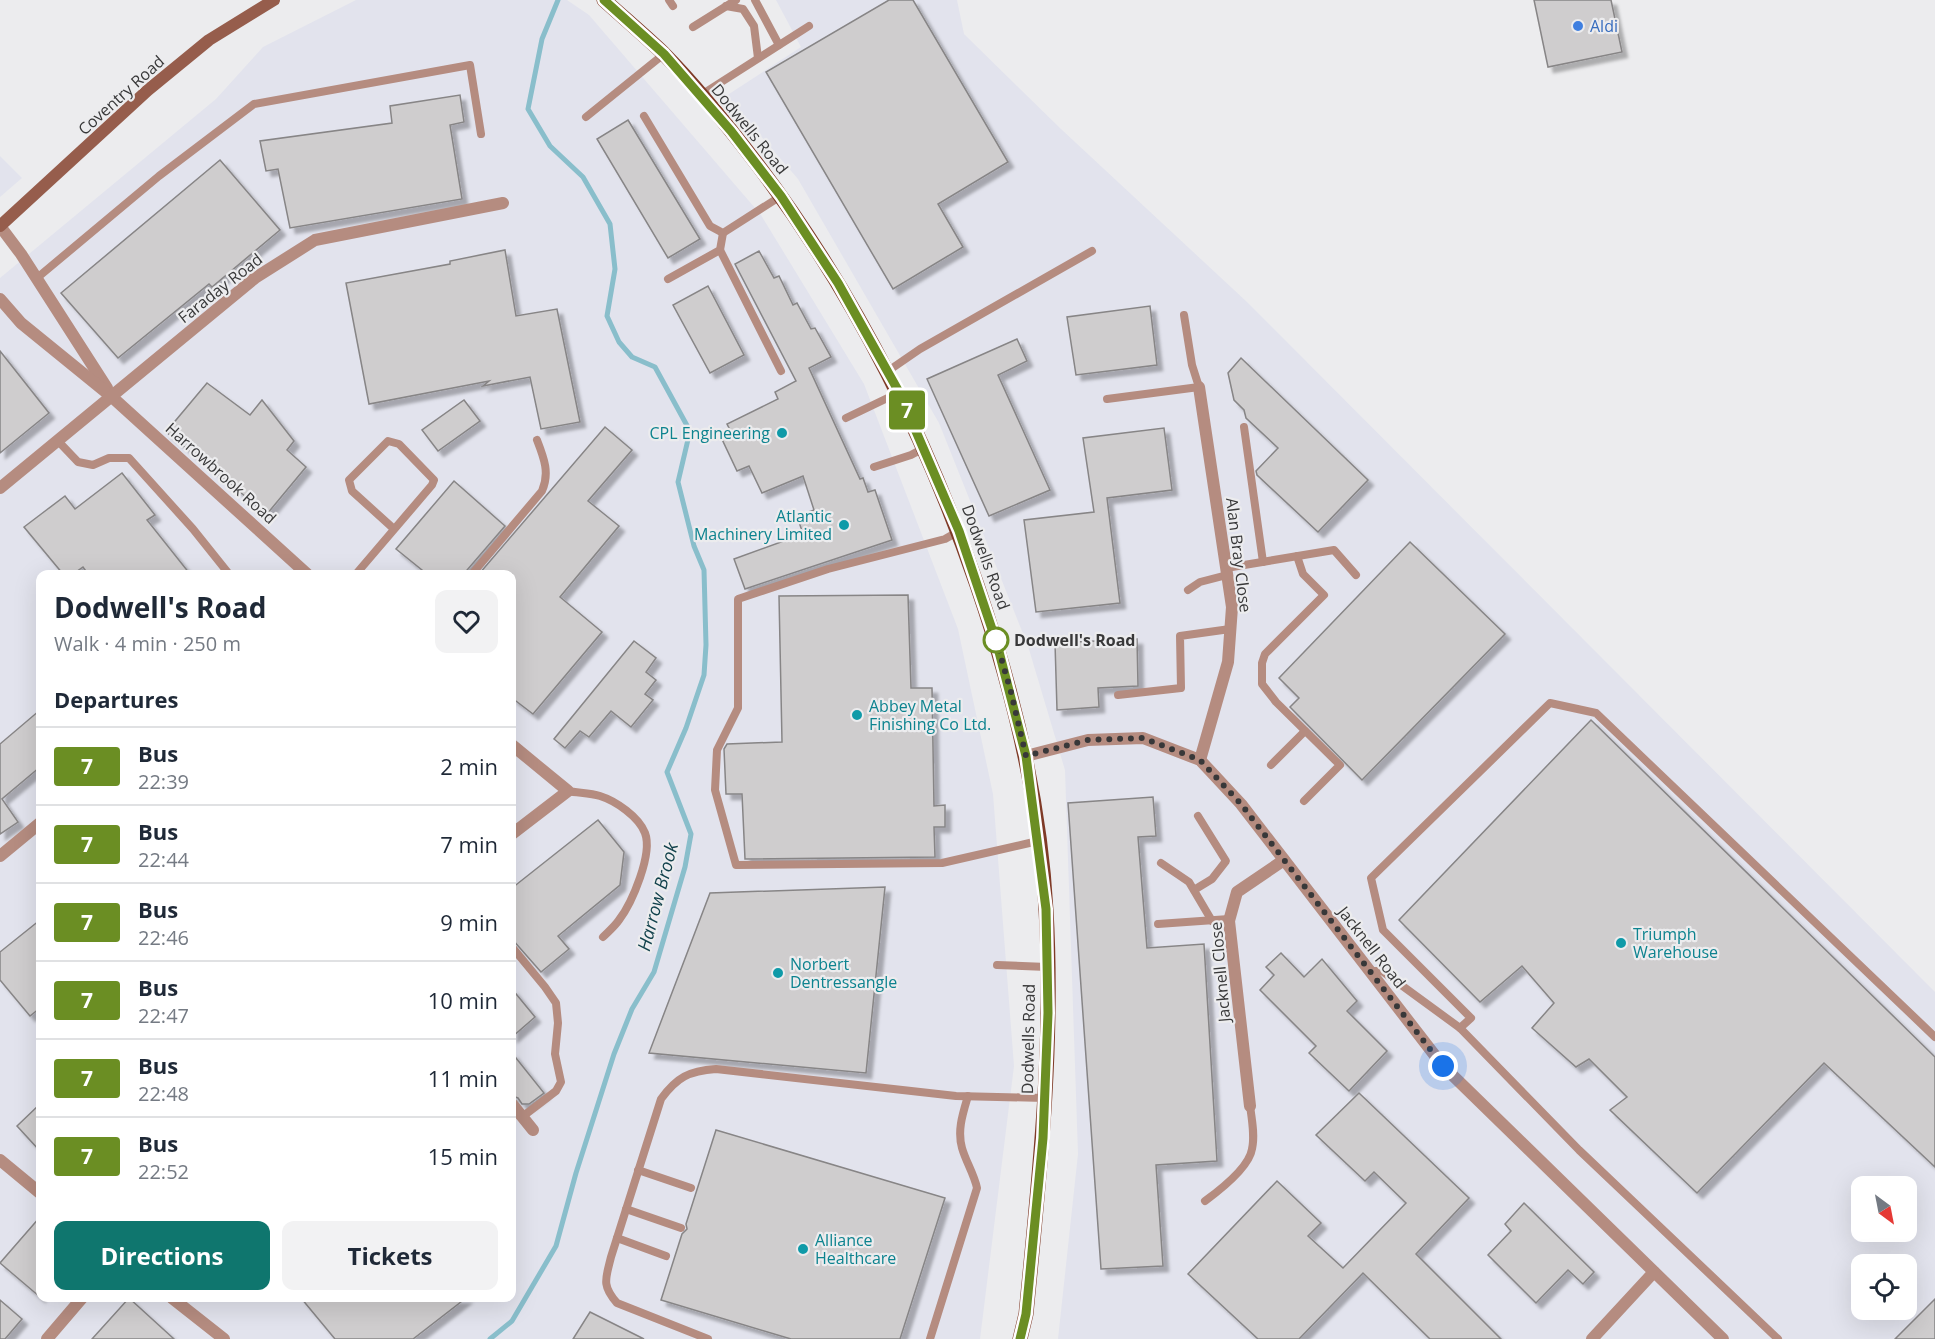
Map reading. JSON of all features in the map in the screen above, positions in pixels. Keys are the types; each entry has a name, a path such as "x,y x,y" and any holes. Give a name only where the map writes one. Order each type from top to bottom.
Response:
{"main road":[{"name":"Coventry Road","path":"0,226 148,90 210,40 274,0"},
{"name":"Dodwells Road","path":"604,0 664,54 731,131 781,196 838,283 899,392 924,448 959,531 997,644 1026,756 1046,909 1048,1013 1043,1138 1026,1314 1020,1339"}],"street":[{"name":"Faraday Road","path":"0,488 255,278 315,240 503,203"},
{"name":"Harrowbrook Road","path":"0,226 37,278 112,397"},
{"name":"Harrowbrook Road","path":"0,299 21,323 112,397 303,570"},
{"name":"Alan Bray Close","path":"1199,387 1232,607 1228,662 1200,760"},
{"name":"Jacknell Road","path":"1026,756 1088,740 1143,738 1200,760 1241,804 1443,1066 1723,1339"},
{"path":"516,748 568,791 516,831"},
{"path":"0,856 36,826"},
{"name":"Jacknell Close","path":"1250,1106 1229,920 1237,892 1284,860"},
{"path":"516,1109 533,1130"},
{"path":"0,1160 36,1189"},
{"path":"1592,1339 1653,1272"},
{"path":"47,1339 79,1302"},
{"path":"177,1302 224,1339"}],"lane":[{"path":"693,27 736,0"},
{"path":"755,0 779,45"},
{"path":"726,6 743,9 754,26 758,58"},
{"path":"701,95 809,26"},
{"path":"586,117 664,54"},
{"path":"37,278 159,177 254,104 470,65 481,134"},
{"path":"644,116 710,226 723,233"},
{"path":"781,196 723,233 720,250 781,371"},
{"path":"668,279 720,250"},
{"path":"888,371 920,349 1092,251"},
{"path":"1107,399 1199,387 1192,365 1184,315"},
{"path":"846,418 899,392"},
{"path":"1244,427 1263,562"},
{"path":"475,570 542,491 546,468 537,440"},
{"path":"58,441 78,462 93,465 108,458 129,458 193,529 226,570"},
{"path":"359,570 394,530 432,485 434,480 399,444 388,441 349,480 349,485 352,491 394,530"},
{"path":"874,467 911,455 924,448"},
{"path":"959,531 945,539 828,569 738,599 738,708 717,750 715,790 736,865 942,863 1038,842"},
{"path":"1188,590 1200,582 1263,562 1334,550 1356,575"},
{"path":"1297,556 1303,574 1324,595 1265,654 1262,663 1263,684 1276,702 1340,765 1304,801"},
{"path":"1118,695 1181,688 1180,636 1230,629"},
{"path":"1460,1028 1470,1018 1383,930 1371,878 1550,703 1596,713 1935,1037"},
{"path":"1271,765 1305,731"},
{"path":"568,791 600,796 622,807 640,824 646,834 646,851 641,875 632,900 619,920 603,937"},
{"path":"1194,890 1212,879 1226,861 1198,816"},
{"path":"1161,863 1189,882 1212,921"},
{"path":"1158,924 1229,920"},
{"path":"516,952 556,1003 558,1023 555,1054 561,1082 555,1091 522,1117"},
{"path":"997,965 1047,967"},
{"path":"1369,971 1382,971 1460,1028 1579,1150 1778,1339"},
{"path":"708,1339 617,1303 608,1293 605,1283 661,1099 672,1083 687,1074 716,1069 968,1096 1045,1098"},
{"path":"930,1339 977,1188 961,1146 960,1124 968,1096"},
{"path":"1205,1202 1245,1166 1252,1150 1250,1106"},
{"path":"638,1170 691,1188"},
{"path":"626,1209 681,1228"},
{"path":"617,1238 666,1256"}],"shaded area":[{"path":"356,0 567,0 589,15 761,215 864,384 958,629 993,794 1014,1066 980,1339 0,1339 0,278 216,99 263,47"},
{"path":"776,0 957,0 964,34 1061,129 1247,302 1935,992 1935,1339 1058,1339 1078,1154 1065,770 1028,646 939,423 798,179 726,96 801,47"},
{"path":"0,156 22,178 0,197"}],"building":[{"path":"889,0 913,0 1008,162 938,204 963,247 893,289 766,72"},
{"name":"Aldi","path":"1534,0 1611,0 1622,52 1548,67"},
{"path":"460,95 464,122 450,125 462,199 290,228 278,169 266,171 260,141 392,123 390,106"},
{"path":"628,120 700,239 668,258 597,139"},
{"path":"220,160 280,230 212,287 209,284 118,358 61,293"},
{"path":"505,250 516,316 557,309 580,422 541,429 530,377 483,386 489,381 369,404 346,283 450,264 450,261"},
{"path":"759,251 774,278 779,276 793,305 797,303 811,329 815,328 831,357 809,368 860,479 863,478 868,492 875,490 892,540 745,589 734,559 803,534 797,516 814,510 803,476 762,493 749,466 737,471 720,435 730,430 727,424 778,399 775,392 796,381 735,264"},
{"path":"708,286 744,355 710,373 673,305"},
{"path":"1150,306 1157,365 1076,375 1067,317"},
{"path":"1017,339 1027,361 998,375 1050,490 989,516 927,379"},
{"path":"0,351 49,413 0,453"},
{"path":"1241,358 1368,480 1318,532 1257,475 1256,471 1278,448 1246,418 1244,410 1234,400 1228,373"},
{"path":"207,383 250,415 262,400 294,441 287,450 306,467 267,514 166,432"},
{"path":"464,400 480,421 438,451 422,430"},
{"path":"605,427 632,450 588,501 619,526 560,597 602,632 533,714 516,701 516,570 482,570"},
{"path":"1164,428 1172,490 1107,498 1120,603 1036,612 1024,520 1094,512 1083,438"},
{"path":"122,473 155,515 147,520 187,570 85,570 83,567 79,570 60,570 24,527 65,496 75,509"},
{"path":"454,481 505,526 467,570 422,570 396,549"},
{"path":"1410,542 1505,634 1362,780 1290,707 1299,698 1279,678"},
{"name":"Abbey Metal Finishing Co Ltd.","path":"908,595 911,688 932,688 934,806 945,805 945,827 934,827 935,857 745,859 742,794 726,794 724,749 727,744 782,742 779,596"},
{"path":"1137,639 1138,686 1098,688 1099,707 1057,710 1055,643"},
{"path":"634,641 656,658 646,672 656,680 645,694 653,700 631,727 611,711 589,737 580,731 565,748 554,739"},
{"path":"36,713 36,770 2,799 18,822 0,834 0,744"},
{"name":"Triumph Warehouse","path":"1591,720 1935,1057 1935,1167 1824,1063 1697,1193 1610,1110 1627,1097 1589,1059 1576,1067 1532,1028 1554,1003 1522,966 1480,1002 1399,920"},
{"path":"1153,797 1156,836 1138,837 1147,948 1204,944 1217,1161 1156,1165 1163,1266 1101,1269 1068,803"},
{"path":"598,820 624,852 620,885 558,936 569,949 541,972 516,944 516,885"},
{"name":"Norbert Dentressangle","path":"885,887 866,1073 649,1053 710,893"},
{"path":"36,923 36,1011 30,1016 0,980 0,952"},
{"path":"1281,953 1304,977 1322,959 1357,1001 1347,1011 1387,1051 1349,1091 1309,1053 1316,1046 1260,990 1274,975 1266,967"},
{"path":"516,994 535,1017 516,1034"},
{"path":"516,1058 544,1093 529,1104 522,1104 516,1097"},
{"path":"1359,1093 1469,1198 1416,1254 1501,1339 1430,1339 1363,1273 1299,1339 1258,1339 1188,1274 1277,1181 1321,1223 1308,1236 1343,1268 1406,1203 1374,1172 1365,1181 1316,1135"},
{"path":"36,1108 36,1147 17,1126"},
{"name":"Alliance Healthcare","path":"716,1130 945,1198 900,1339 791,1339 661,1300 682,1234 687,1229 686,1224"},
{"path":"1524,1203 1594,1272 1583,1284 1568,1270 1536,1303 1488,1255 1511,1231 1505,1224"},
{"path":"36,1222 36,1294 0,1263"},
{"path":"1935,1299 1935,1339 1895,1339 1914,1320 1917,1320 1917,1317"},
{"path":"0,1300 22,1319 5,1339 0,1339"},
{"path":"125,1302 133,1302 174,1339 92,1339"},
{"path":"304,1302 461,1302 413,1339 335,1339"},
{"path":"590,1312 644,1339 573,1339"}],"waterway":[{"name":"Harrow Brook","path":"490,1339 512,1321 556,1246 576,1173 614,1054 632,1009 654,972 685,867 691,834 667,772 686,728 704,675 706,645 704,570 694,546 678,482 690,431 655,367 632,357 619,342 607,316 615,269 610,224 583,177 550,146 528,109 542,39 558,0"}],"bus line":[{"name":"7","path":"604,0 664,54 731,131 781,196 838,283 899,392 924,448 959,531 997,644 1026,756 1046,909 1048,1013 1043,1138 1026,1314 1020,1339"}],"place":[{"name":"Aldi","path":"1578,26"},
{"name":"CPL Engineering","path":"782,433"},
{"name":"Atlantic Machinery Limited","path":"844,525"},
{"name":"Dodwell's Road","path":"996,640"},
{"name":"Abbey Metal Finishing Co Ltd.","path":"857,715"},
{"name":"Triumph Warehouse","path":"1621,943"},
{"name":"Norbert Dentressangle","path":"778,973"},
{"name":"Alliance Healthcare","path":"803,1249"}],"route":[{"path":"996,640 1026,756 1088,740 1143,738 1200,760 1241,804 1443,1066"}]}
